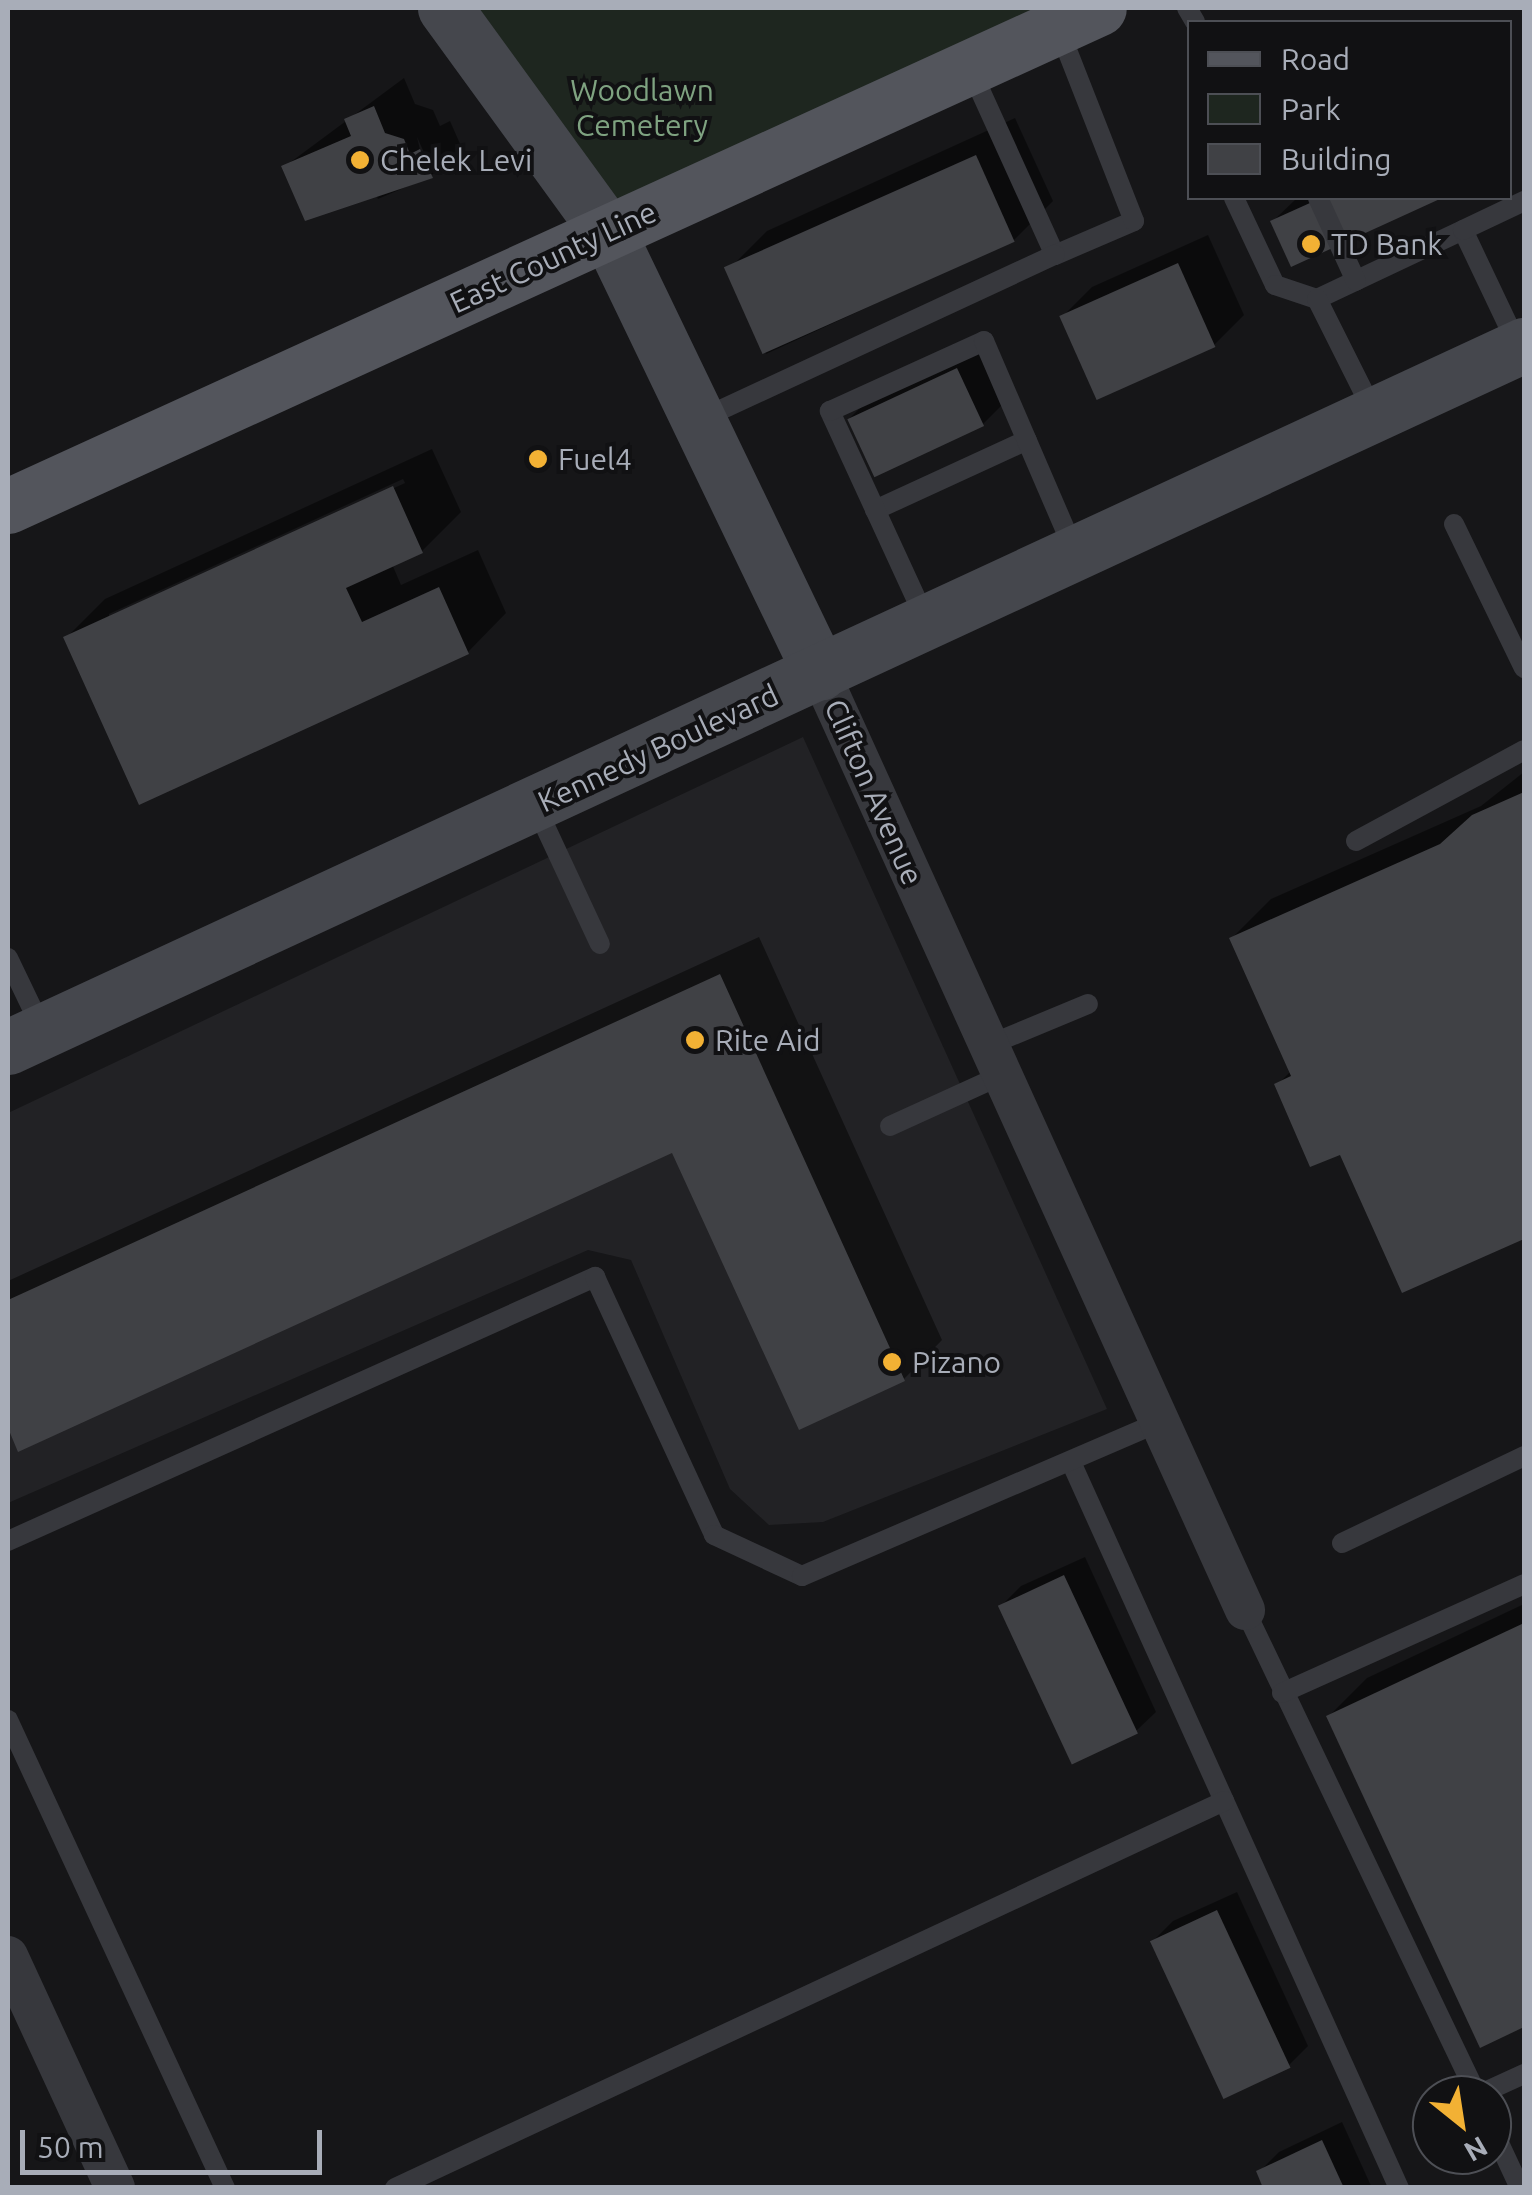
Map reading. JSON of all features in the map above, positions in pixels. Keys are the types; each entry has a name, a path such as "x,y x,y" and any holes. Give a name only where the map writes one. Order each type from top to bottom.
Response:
{"main road":[{"name":"East County Line","path":"8,506 1078,17"}],"street":[{"name":"Clifton Avenue","path":"445,8 608,232 820,673 1244,1610"},
{"name":"Kennedy Boulevard","path":"25,1039 1076,556 1522,346"},
{"path":"8,1956 18,2008 115,2188"}],"lane":[{"path":"699,420 1134,221 1078,17"},
{"path":"970,66 1055,255"},
{"path":"1235,200 1275,285 1317,299 1524,201"},
{"path":"1319,200 1356,280"},
{"path":"1463,230 1522,346"},
{"path":"1317,299 1375,414"},
{"path":"928,624 830,411 984,341 1076,556"},
{"path":"875,510 1027,440"},
{"path":"1454,524 1524,668"},
{"path":"1356,841 1524,750"},
{"path":"535,805 600,944"},
{"path":"8,958 25,1039"},
{"path":"890,1126 1088,1004"},
{"path":"8,1541 595,1276 714,1535 802,1576 1160,1422"},
{"path":"1342,1543 1524,1456"},
{"path":"1071,1462 1399,2188"},
{"path":"1282,1693 1524,1584"},
{"path":"1244,1610 1467,2075"},
{"path":"8,1720 225,2188"},
{"path":"395,2188 1224,1801"}],"shaded area":[{"path":"803,737 1107,1409 823,1522 769,1525 730,1489 631,1260 588,1250 8,1503 8,1113"}],"green space":[{"name":"Woodlawn Cemetery","path":"445,8 1099,8 608,232"}],"building":[{"name":"Chelek Levi","path":"374,106 385,133 404,139 410,154 420,149 433,178 305,221 281,166 351,136 344,119"},
{"path":"976,155 1015,242 763,354 724,267"},
{"name":"TD Bank","path":"1317,200 1438,200 1291,267 1270,221"},
{"path":"1178,263 1215,347 1097,400 1059,316"},
{"path":"957,368 984,426 874,477 847,419"},
{"path":"393,486 423,553 346,588 362,622 439,587 469,654 139,805 63,637"},
{"path":"1524,792 1524,1239 1402,1293 1340,1155 1310,1167 1274,1084 1291,1076 1229,938 1440,844 1472,815"},
{"path":"720,974 905,1381 799,1430 672,1153 18,1452 8,1428 8,1300"},
{"path":"1064,1575 1138,1734 1072,1764 998,1606"},
{"path":"1524,1623 1524,2027 1480,2048 1326,1716"},
{"path":"1217,1910 1291,2068 1223,2099 1150,1941"},
{"path":"1322,2140 1344,2188 1263,2188 1256,2171"}],"place":[{"name":"Chelek Levi","path":"360,160"},
{"name":"TD Bank","path":"1311,244"},
{"name":"Fuel4","path":"538,459"},
{"name":"Rite Aid","path":"695,1040"},
{"name":"Pizano","path":"892,1362"}]}
